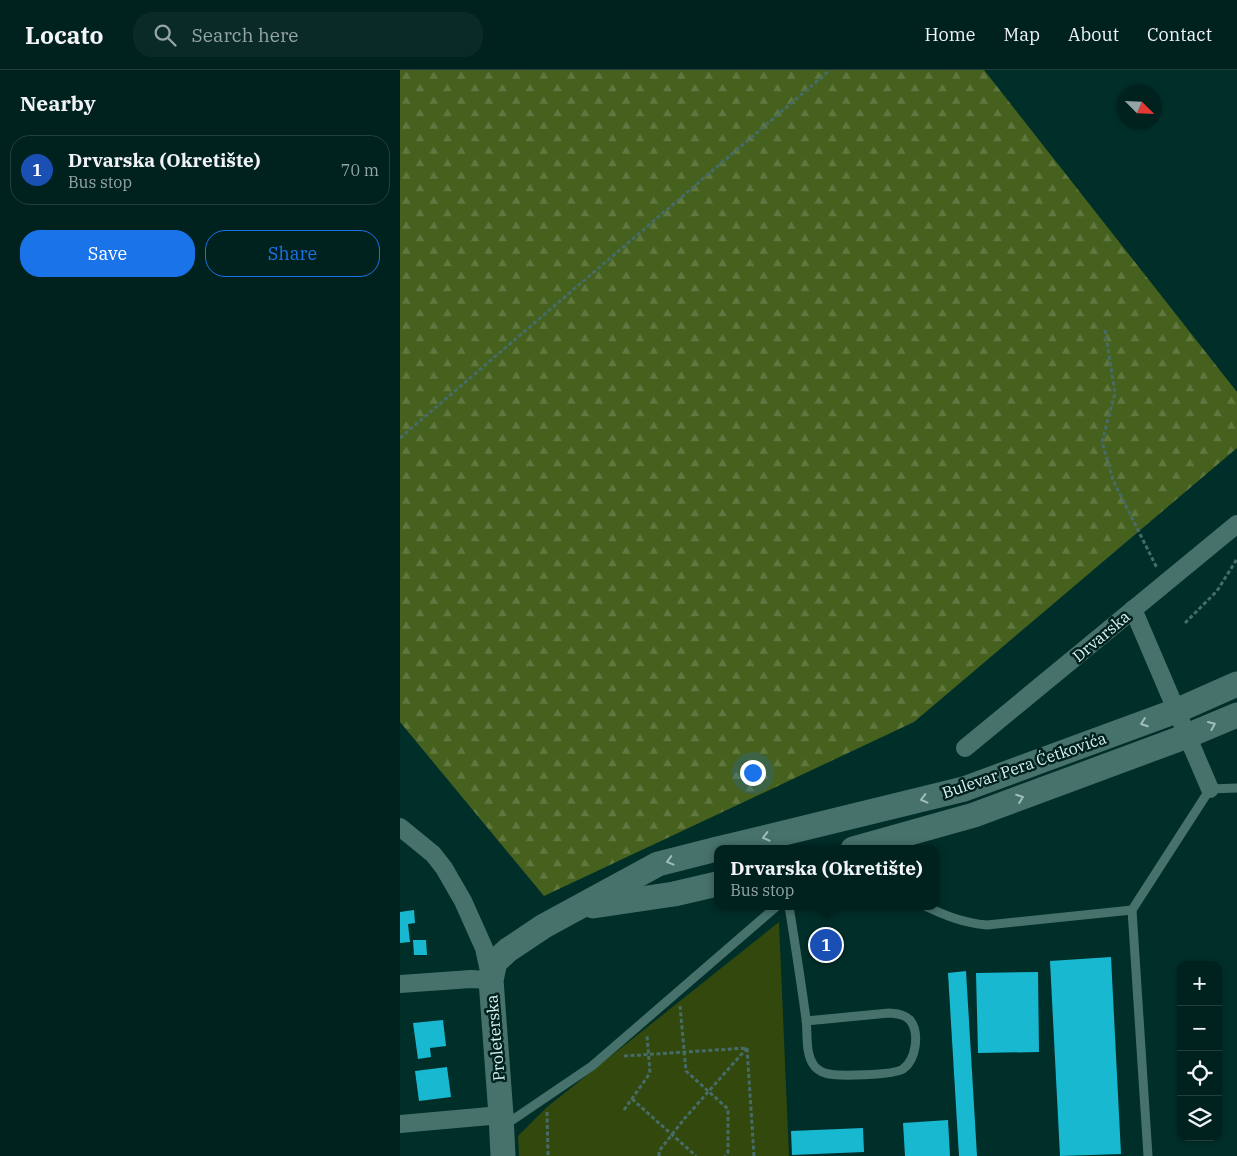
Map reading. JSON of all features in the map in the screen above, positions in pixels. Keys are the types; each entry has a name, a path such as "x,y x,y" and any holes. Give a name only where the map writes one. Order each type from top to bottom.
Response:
{"main road":[{"name":"Bulevar Pera Ćetkovića","path":"734,845 964,789 1176,711 1237,684"},
{"name":"Bulevar Pera Ćetkovića","path":"867,845 974,815 1187,736 1237,715"},
{"name":"Bulevar Pera Ćetkovića","path":"490,980 495,962 508,950 544,926 658,864 714,850"},
{"name":"Bulevar Pera Ćetkovića","path":"580,908 674,894 714,885"},
{"name":"Proleterska","path":"490,980 503,1156"}],"street":[{"name":"Drvarska","path":"965,748 1237,524"},
{"path":"1133,609 1210,789"},
{"path":"400,827 433,854 444,868 463,901 484,948 490,980"},
{"name":"Proleterska","path":"400,984 471,979 490,980"},
{"path":"400,1124 501,1121"}],"lane":[{"path":"1148,1156 1132,910 1210,789 1237,788"},
{"path":"501,1121 546,1096 601,1058 772,910"},
{"path":"790,910 806,1021 809,1055 813,1065 823,1073 835,1076 892,1073 902,1070 913,1057 915,1031 910,1020 901,1014 889,1013 806,1021"},
{"path":"933,910 967,923 987,925 1132,910"}],"path":[{"path":"400,438 830,70"},
{"path":"1105,330 1115,393 1102,442 1114,480 1164,583"},
{"path":"1185,623 1216,591 1237,559"},
{"path":"679,991 686,1071 728,1109 728,1152 725,1156"},
{"path":"624,1110 650,1074 646,1019"},
{"path":"601,1058 747,1048"},
{"path":"659,1156 659,1151 672,1134 747,1048"},
{"path":"747,1048 754,1156"},
{"path":"546,1096 548,1156"},
{"path":"632,1099 696,1156"}],"green space":[{"path":"400,70 984,70 1237,392 1237,448 914,722 544,896 400,722"},
{"path":"779,922 789,1156 519,1156 518,1136 547,1107"}],"building":[{"path":"414,910 415,923 408,924 410,942 400,943 400,912"},
{"path":"413,940 426,940 427,955 414,955"},
{"path":"1111,957 1121,1154 1060,1156 1050,961"},
{"path":"966,971 977,1156 959,1156 948,973"},
{"path":"1038,972 1039,1052 978,1053 976,973"},
{"path":"443,1020 446,1046 430,1048 431,1057 418,1059 413,1023"},
{"path":"447,1067 451,1097 419,1101 415,1071"},
{"path":"948,1120 950,1156 905,1156 903,1123"},
{"path":"863,1128 864,1152 792,1155 791,1131"}],"place":[{"name":"Drvarska (Okretište)","path":"826,945"}]}
